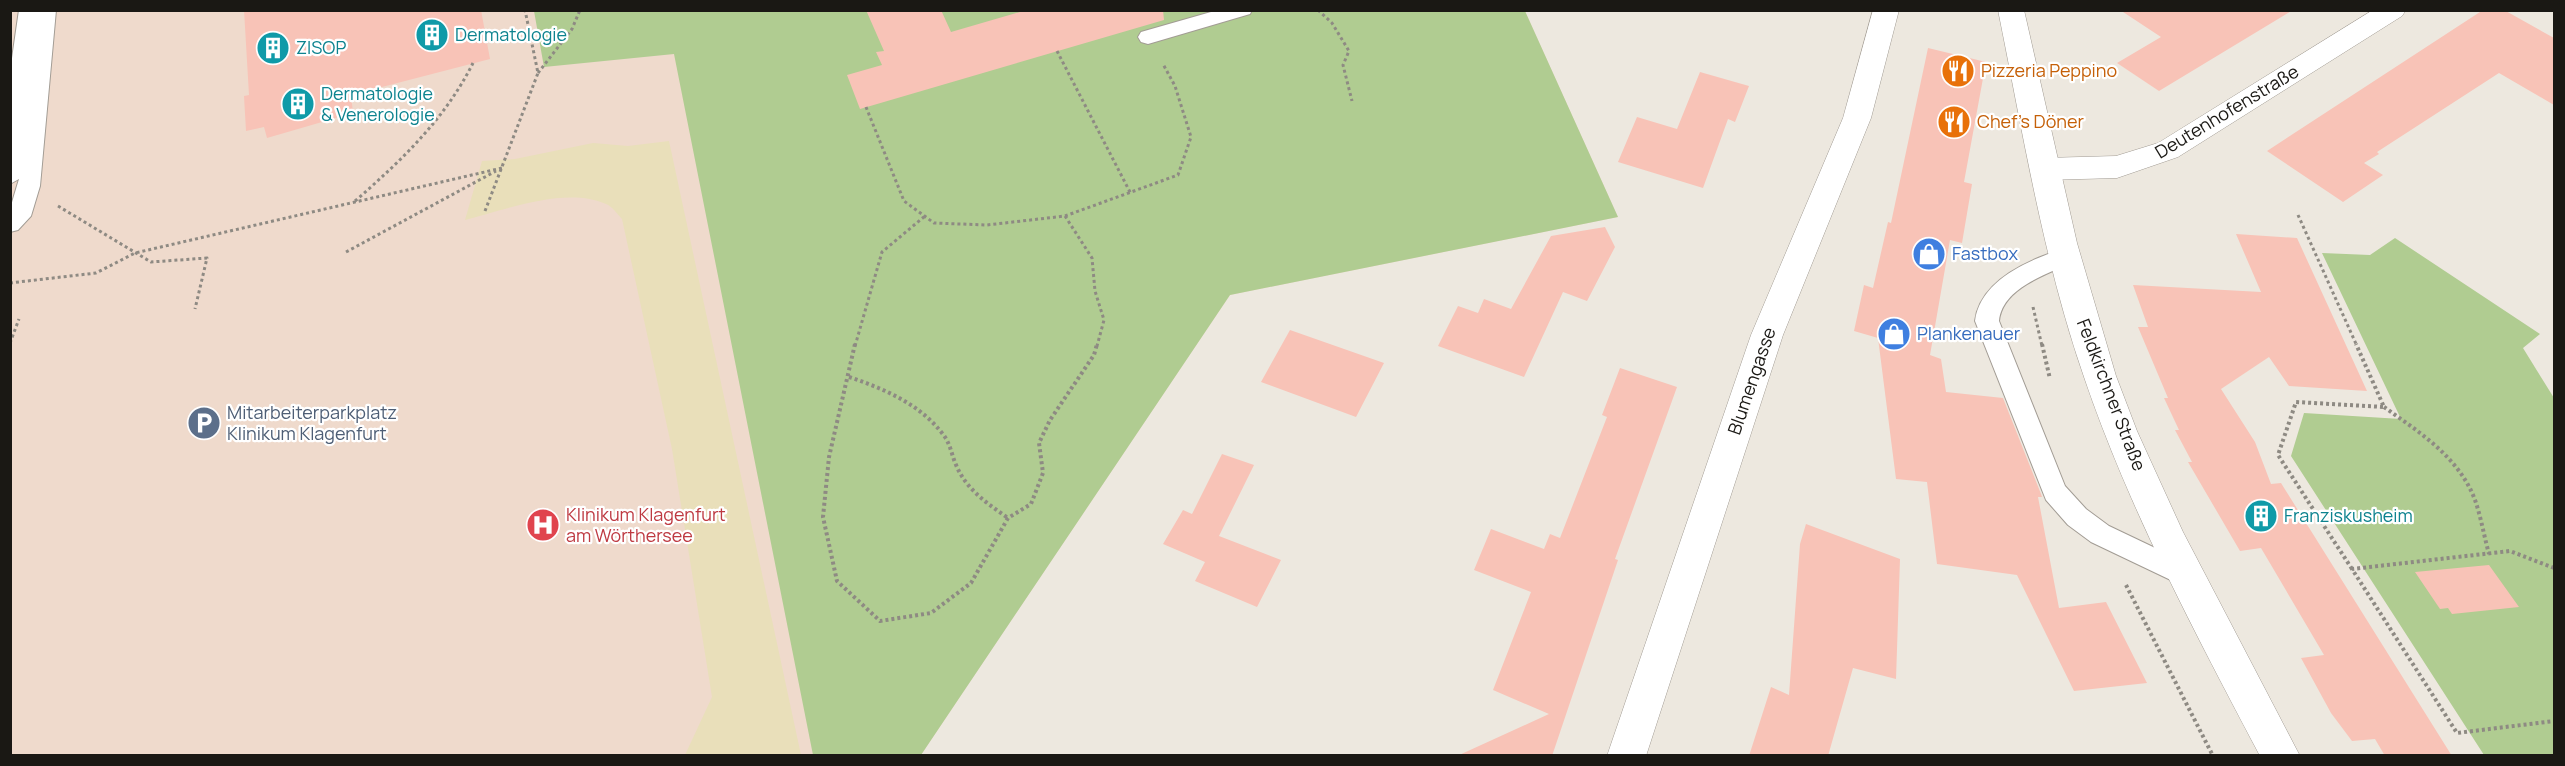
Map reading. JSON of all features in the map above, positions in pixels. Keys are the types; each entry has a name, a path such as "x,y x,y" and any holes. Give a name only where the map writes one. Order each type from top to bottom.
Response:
{"street":[{"name":"Blumengasse","path":"1626,756 1767,335 1857,118 1886,10"},
{"name":"Feldkirchner Straße","path":"2011,10 2045,169 2082,320 2123,434 2186,575 2281,756"},
{"name":"Deutenhofenstraße","path":"2045,169 2117,167 2168,150 2393,10"}],"lane":[{"path":"10,35 24,10"},
{"path":"10,176 29,10"},
{"path":"10,224 23,210 29,186 46,10"},
{"path":"1148,37 1243,10"},
{"path":"2066,256 2026,276 1999,293 1989,306 1987,321 2055,492 2077,517 2100,534 2186,575"}],"path":[{"path":"525,10 538,73"},
{"path":"485,212 538,73 572,29 580,10"},
{"path":"1318,10 1332,23 1349,51 1343,65 1352,101"},
{"path":"866,107 904,201 934,222 987,225 1065,216 1131,194 1178,175 1191,137 1175,87 1148,37"},
{"path":"1057,51 1131,194"},
{"path":"355,202 433,127 461,90 473,63"},
{"path":"10,283 96,273 135,253 502,168"},
{"path":"346,252 502,168"},
{"path":"56,206 150,262 207,258 195,309"},
{"path":"2298,215 2384,407 2431,441 2455,465 2472,491 2489,554"},
{"path":"925,216 882,252 859,326 829,457 822,517 837,581 880,621 931,613 971,583 1008,518 1031,504 1043,473 1039,444 1050,420 1078,382 1094,355 1104,320 1095,291 1092,258 1065,216"},
{"path":"10,343 20,319"},
{"path":"849,377 874,385 910,402 945,438 958,469 974,495 1008,518"},
{"path":"2384,407 2296,402 2278,455 2457,733 2554,721"},
{"path":"2352,569 2510,551 2554,568"}],"shaded area":[{"name":"Klinikum Klagenfurt am Wörthersee","path":"10,11 1525,11 1618,217 1230,295 921,755 11,755"}],"green space":[{"path":"534,11 1525,11 1618,217 1230,295 921,755 813,755 674,54 544,67"},
{"path":"2395,238 2540,334 2523,348 2554,398 2554,755 2484,755 2291,456 2304,413 2401,419 2322,253 2370,255"}],"sand":[{"path":"669,141 801,755 685,755 712,697 672,449 622,219 606,204 590,199 573,198 535,202 465,220 482,161 515,159 593,143 628,146"}],"building":[{"path":"244,10 481,10 490,59 351,95 353,113 267,138 264,127 246,131 244,96 249,95"},
{"path":"866,10 941,10 951,32 1027,10 1163,10 1164,20 860,109 847,75 882,65 876,52 884,51"},
{"path":"2120,10 2293,10 2159,91 2117,63 2161,37"},
{"path":"2483,10 2504,10 2554,38 2554,105 2499,73 2377,152 2379,154 2364,163 2383,175 2343,202 2267,151"},
{"path":"1928,48 1986,62 1964,182 1972,184 1962,243 1950,240 1930,355 1941,359 1946,392 2003,398 2042,497 2038,497 2059,608 2106,602 2147,683 2074,691 2017,575 1937,564 1927,482 1896,479 1878,338 1854,331 1864,285 1873,288 1888,222 1891,223"},
{"path":"1700,72 1749,86 1735,122 1728,119 1703,188 1618,162 1637,117 1677,129"},
{"path":"1605,227 1615,247 1587,301 1563,292 1524,377 1438,346 1458,306 1478,313 1484,299 1511,309 1551,236"},
{"name":"Franziskusheim","path":"2236,234 2297,238 2367,391 2289,386 2269,357 2221,389 2255,442 2271,484 2281,483 2452,756 2385,756 2375,739 2352,741 2331,713 2301,658 2324,655 2261,548 2240,551 2188,462 2192,462 2175,430 2179,430 2164,398 2168,398 2138,327 2148,327 2133,285 2261,292"},
{"path":"1290,330 1384,363 1356,417 1261,382"},
{"path":"1620,368 1677,387 1615,559 1618,560 1552,756 1457,756 1549,714 1493,690 1531,592 1474,570 1491,529 1544,549 1550,534 1560,538 1607,417 1602,415"},
{"path":"1222,454 1254,465 1219,536 1281,560 1257,607 1195,581 1205,562 1163,544 1183,510 1192,514"},
{"path":"1806,524 1900,559 1896,679 1853,668 1828,756 1749,756 1771,687 1789,695 1800,544"},
{"path":"2489,565 2519,607 2452,614 2448,608 2440,609 2415,572"}],"place":[{"name":"Dermatologie","path":"432,35"},
{"name":"ZISOP","path":"273,48"},
{"name":"Pizzeria Peppino","path":"1958,71"},
{"name":"Dermatologie & Venerologie","path":"298,104"},
{"name":"Chef's Döner","path":"1954,122"},
{"name":"Fastbox","path":"1929,254"},
{"name":"Plankenauer","path":"1894,334"},
{"name":"Mitarbeiterparkplatz Klinikum Klagenfurt","path":"204,423"},
{"name":"Franziskusheim","path":"2261,516"},
{"name":"Klinikum Klagenfurt am Wörthersee","path":"543,525"}]}
